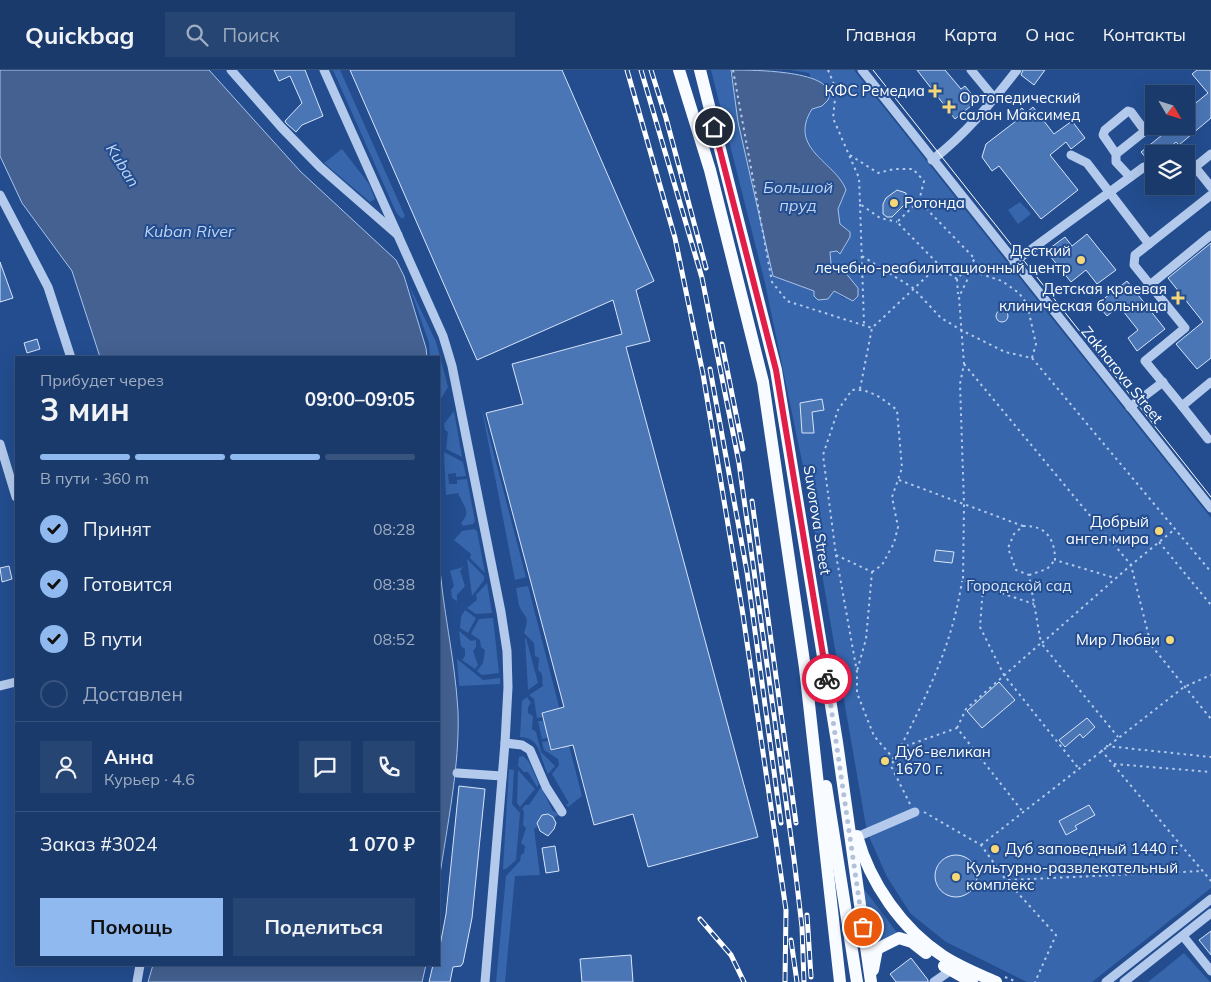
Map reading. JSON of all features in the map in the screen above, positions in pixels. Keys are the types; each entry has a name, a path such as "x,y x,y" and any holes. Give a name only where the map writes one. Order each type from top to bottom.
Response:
{"main road":[{"path":"679,70 710,170 763,382 805,668 840,982"},
{"name":"Suvorova Street","path":"700,70 776,370 842,781 871,982"},
{"path":"805,668 820,749 857,982"},
{"path":"842,781 862,857 888,901 925,943 972,982"},
{"path":"871,982 874,957 877,950 899,938 912,942 954,968 996,982"}],"street":[{"path":"232,70 282,128 320,167 400,237"},
{"path":"324,70 443,336 454,375 502,620 508,687 485,982"},
{"name":"Zakharova Street","path":"862,70 1211,508"},
{"path":"971,70 994,99"},
{"path":"932,160 951,144 994,99 1017,70"},
{"path":"1116,154 1145,131 1131,112 1128,111 1105,130 1103,135 1116,154 1116,162 1130,177"},
{"path":"1211,154 1195,167 1211,187"},
{"path":"1071,155 1087,163 1149,244"},
{"path":"1014,262 1144,167"},
{"path":"0,195 4,213 48,287 70,356"},
{"path":"1208,439 1145,361 1185,328 1134,265 1133,261 1135,255 1211,195"},
{"path":"1150,285 1211,235"},
{"path":"1130,407 1163,382"},
{"path":"1182,406 1211,382"},
{"path":"0,444 15,494"},
{"path":"0,686 15,682"},
{"path":"505,743 522,745 530,750 546,787 562,812"},
{"path":"457,773 502,776"},
{"path":"857,837 915,812"},
{"path":"1106,982 1211,898"},
{"path":"1124,982 1211,913"},
{"path":"1183,936 1211,971"},
{"path":"137,982 140,966"},
{"path":"934,982 954,968"}],"path":[{"path":"733,70 772,282 787,301 872,328"},
{"path":"828,70 836,89 833,118 859,178 864,325"},
{"path":"848,154 878,173 894,169 913,170 924,181 919,200 897,222"},
{"path":"919,200 974,259 957,279 963,331 964,364 960,384 964,504 962,580 957,616 942,662 891,766 915,812 920,810 981,844 1006,880 1056,935 1035,982"},
{"path":"860,204 880,218 897,222 939,265 957,279"},
{"path":"862,256 913,288 941,318 1005,352 1032,358 1211,572"},
{"path":"860,389 872,328 939,265"},
{"path":"969,265 986,276"},
{"path":"958,296 970,274 975,272 1002,281 1019,293 1027,304 1036,344 1032,358"},
{"path":"964,364 1130,565 1151,645 1211,719"},
{"path":"857,672 866,639 872,572 882,565 894,543 898,527 892,497 902,468 898,410 880,397 860,389 852,390 838,410 824,455 836,555 857,672 857,693 874,736 894,759"},
{"path":"898,479 1023,526 1042,528 1052,539 1055,560 1047,569 1029,575 1016,570 1008,548 1014,534 1023,526"},
{"path":"900,748 957,728 966,709 1130,565 1175,529"},
{"path":"1159,542 1211,605"},
{"path":"836,555 872,572"},
{"path":"1055,560 1115,578"},
{"path":"1029,575 1041,643 1118,737"},
{"path":"962,580 1034,604"},
{"path":"983,587 980,627 1004,675 1079,769"},
{"path":"981,844 1184,687 1211,675"},
{"path":"957,728 1023,813"},
{"path":"1106,746 1211,757"},
{"path":"1101,750 1211,881"},
{"path":"1113,764 1211,772"},
{"path":"1006,880 1202,871"}],"green space":[{"path":"333,70 340,70 405,216 402,219 396,212"},
{"name":"Городской сад","path":"711,70 731,70 773,276 814,291 834,291 845,299 829,261 830,252 844,249 850,237 850,232 840,224 838,209 846,190 841,180 809,145 805,135 806,123 812,109 822,106 809,73 790,70 854,70 1211,518 1211,888 1092,982 1027,982 946,942 911,914 887,877 867,832 804,471 765,283"},
{"path":"342,149 369,184 375,199 370,202 324,163"},
{"path":"1020,202 1031,214 1018,224 1008,210"},
{"path":"409,285 436,342 440,356 430,356 429,343"},
{"path":"440,357 448,387 440,398"},
{"path":"481,405 526,577 515,580"},
{"path":"454,411 462,457 446,449 448,432 445,430 444,424"},
{"path":"444,452 463,462 466,476 456,477 456,473 448,474 449,484 457,484 457,480 467,479 475,521 473,524 463,526 461,523 466,512 458,493 446,495"},
{"path":"474,529 477,531 485,573 470,558 471,554 454,540 462,531"},
{"path":"467,559 484,576 484,580 472,596"},
{"path":"463,567 460,571 465,586 457,595 457,601 452,598 451,590 454,586 450,571"},
{"path":"487,583 492,613 476,614 467,608 477,600 476,595"},
{"path":"528,586 582,796 568,807 566,805 569,803 552,774 559,765 558,759 544,750 542,742 548,741 550,751 562,749 559,732 547,734 547,738 542,739 538,721 555,721 553,710 542,712 543,717 537,718 534,699 529,695 543,686 542,675 538,670 539,658 535,656 534,643 524,633 527,619 519,605 516,588"},
{"path":"465,610 476,618 468,633 460,628 461,617"},
{"path":"493,618 499,673 482,675 477,671 483,663 485,650 481,647 480,640 471,634 479,619"},
{"path":"459,631 471,641 476,640 476,647 473,651 478,665 475,669 462,660 465,656 465,649 461,646"},
{"path":"525,639 538,683 528,690"},
{"path":"457,659 483,680 500,678 500,684 459,686"},
{"path":"527,697 531,703 528,707 528,713 533,716 532,729 536,732 541,752 555,766 548,774 536,745 527,738 520,737 522,701"},
{"path":"523,756 529,762 539,784 537,787 528,772 524,772 518,766 519,757"},
{"path":"509,769 514,770 512,804 520,813 516,860 506,869 503,869"},
{"path":"518,770 535,789 520,807 517,803"},
{"path":"541,787 553,811 559,814 554,818 548,814 542,815 538,820 537,827 534,829 540,875 515,876 505,982 496,982 506,876 520,861 521,855 524,853 525,846 521,843 526,828 523,825 524,811 522,809 525,805 529,805"},
{"path":"864,889 898,934 873,948"},
{"path":"1184,953 1210,982 1148,982"}],"water":[{"name":"Kuban River","path":"0,70 209,70 300,171 396,260 404,276 427,356 100,356 72,271 22,203 0,156"},
{"name":"Большой пруд","path":"731,70 757,70 808,77 821,83 828,90 828,100 822,106 812,109 806,123 805,135 809,145 841,180 846,190 838,209 840,224 850,232 850,237 840,254 837,251 830,252 831,264 840,266 858,288 858,296 853,301 834,291 828,299 818,300 814,296 814,291 773,276 738,122"},
{"path":"440,566 458,711 457,753 440,874"},
{"path":"153,966 426,966 422,982 148,982"}],"building":[{"path":"274,70 305,70 323,116 302,125 296,132 286,123 285,121 302,103 290,76 279,81"},
{"path":"350,70 562,70 654,281 636,290 650,341 626,347 758,837 648,867 633,814 594,825 573,745 551,750 542,713 564,707 486,413 523,404 512,364 622,334 613,300 477,360"},
{"path":"917,70 945,70 961,89 965,86 977,101 955,119"},
{"path":"1023,70 1045,70 1034,85 1021,75"},
{"path":"1197,70 1211,70 1211,118 1195,132 1195,104 1208,93 1192,74"},
{"path":"1033,107 1054,134 1072,121 1085,138 1071,149 1066,142 1050,155 1078,190 1041,219 999,166 992,171 982,157 986,144 1020,118 1016,113 1022,108 1026,113"},
{"path":"1162,135 1191,135 1179,145 1176,142 1172,145 1150,145"},
{"path":"1145,149 1145,157 1141,152"},
{"name":"Ротонда","path":"897,190 906,193 906,203 892,217 887,217 883,214 883,204 886,198"},
{"name":"Десткий лечебно-реабилитационный центр","path":"1087,234 1116,270 1097,284 1086,270 1071,282 1046,251 1065,237 1072,246"},
{"path":"1211,243 1211,358 1197,369 1176,344 1203,322 1168,278"},
{"path":"0,262 13,298 0,302"},
{"path":"1127,281 1165,329 1137,351 1128,338 1138,330 1119,306 1107,316 1097,304"},
{"path":"1000,310 1004,310 1008,316 1004,322 1000,322 996,318 996,314"},
{"path":"37,339 40,349 27,353 24,343"},
{"path":"822,399 824,410 812,412 814,433 802,433 800,403"},
{"path":"936,550 954,552 952,563 934,561"},
{"path":"9,566 12,579 2,582 0,568"},
{"path":"999,682 1015,700 982,728 967,711"},
{"path":"1087,718 1095,727 1083,738 1080,734 1065,747 1059,740"},
{"path":"459,786 485,789 472,918 463,963 461,966 453,967 450,982 429,982 433,966 440,966 440,946 446,914"},
{"path":"1089,805 1095,815 1075,826 1077,829 1066,835 1059,821"},
{"path":"548,814 553,817 556,823 548,836 540,831 537,823 542,815"},
{"path":"555,846 559,871 546,873 542,848"},
{"name":"Культурно-развлекательный комплекс","path":"960,855 968,858 974,864 977,876 974,888 968,894 952,897 944,894 938,888 935,872 938,864 944,858"},
{"path":"1211,931 1211,955 1199,940"},
{"path":"631,955 633,982 582,982 580,959"},
{"path":"911,958 928,982 896,982 890,974"}],"tram line":[{"path":"873,70 1211,497"}],"railway":[{"path":"627,70 675,238 703,374 743,615 786,910 785,982"},
{"path":"641,70 702,278 739,463 794,859 802,927 804,982"},
{"path":"651,70 666,118 706,268"},
{"path":"722,344 743,449"},
{"path":"710,369 747,572 781,823"},
{"path":"752,501 796,823"},
{"path":"807,915 811,977"},
{"path":"700,919 731,955 744,982"},
{"path":"791,940 797,982"}],"way so far":[{"path":"827,679 863,927"}],"place":[{"name":"КФС Ремедиа","path":"935,91"},
{"name":"Ортопедический салон Максимед","path":"949,107"},
{"name":"Ротонда","path":"894,203"},
{"name":"Десткий лечебно-реабилитационный центр","path":"1081,260"},
{"name":"Детская краевая клиническая больница","path":"1178,298"},
{"name":"Добрый ангел мира","path":"1159,531"},
{"name":"Мир Любви","path":"1170,640"},
{"name":"Дуб-великан 1670 г.","path":"885,761"},
{"name":"Дуб заповедный 1440 г.","path":"995,849"},
{"name":"Культурно-развлекательный комплекс","path":"956,877"}],"route":[{"path":"714,127 776,370 827,679"}],"water label":[{"name":"Kuban","path":"123,165"}]}
